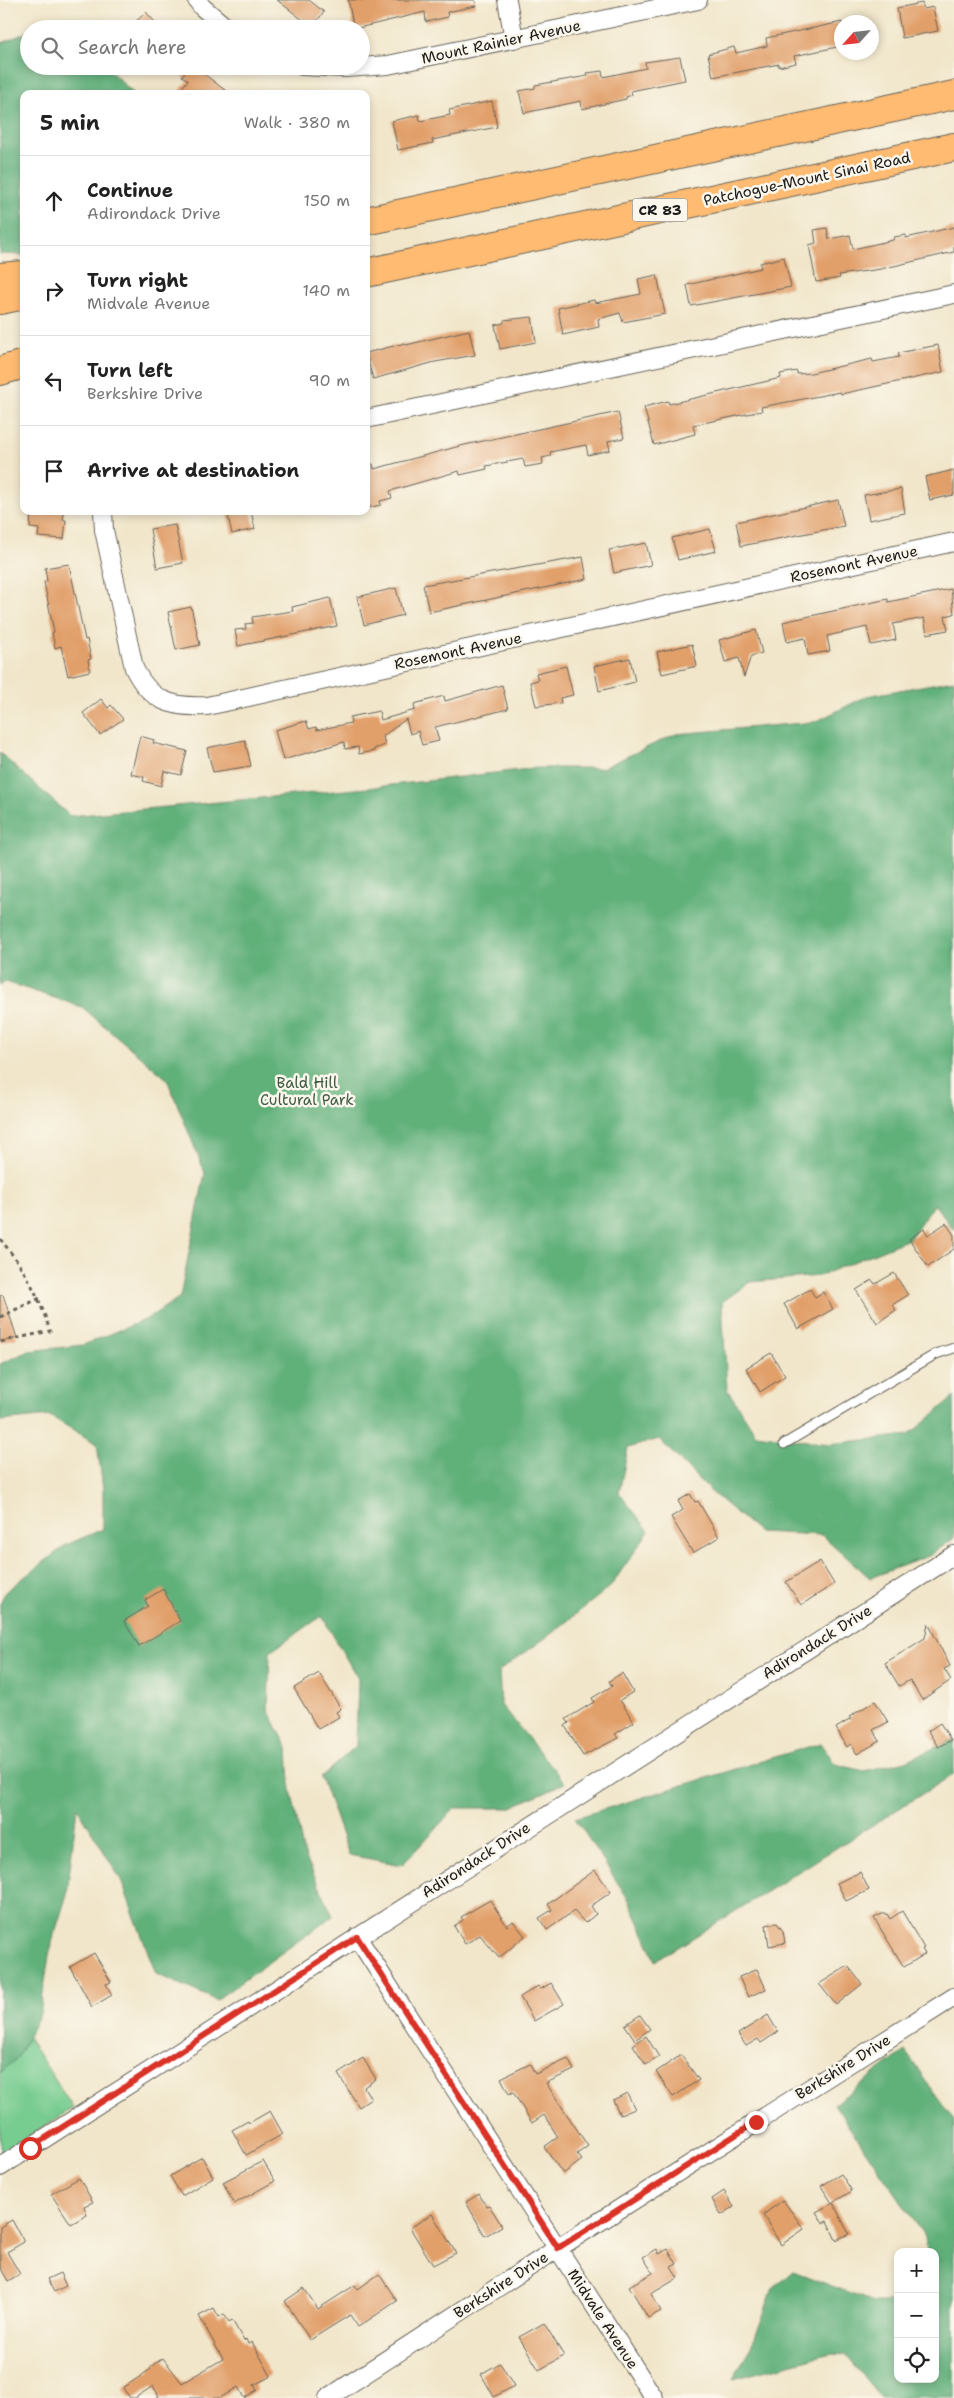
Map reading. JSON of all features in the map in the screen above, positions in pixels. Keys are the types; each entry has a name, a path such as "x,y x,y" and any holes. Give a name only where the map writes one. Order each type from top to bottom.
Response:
{"highway":[{"path":"370,220 954,95"},
{"name":"Patchogue-Mount Sinai Road","path":"370,273 954,147"},
{"path":"0,277 20,275"},
{"path":"0,300 20,296"},
{"path":"0,352 20,348"},
{"path":"0,371 20,365"}],"street":[{"path":"197,0 217,20"},
{"path":"507,0 514,39"},
{"name":"Mount Rainier Avenue","path":"370,66 388,65 698,0"},
{"path":"370,418 954,294"},
{"name":"Rosemont Avenue","path":"103,515 104,530 134,668 143,685 157,698 177,706 190,707 206,706 954,542"},
{"name":"Adirondack Drive","path":"0,2168 954,1555"},
{"name":"Midvale Avenue","path":"357,1937 654,2398"},
{"name":"Berkshire Drive","path":"328,2398 558,2248 954,1997"}],"lane":[{"path":"784,1444 936,1354 954,1348"}],"path":[{"path":"0,1239 18,1261 40,1298 50,1330 0,1342"},
{"path":"0,1317 40,1298"}],"green space":[{"path":"20,35 20,75 114,75 130,90 20,90 20,255 0,254 0,44"},
{"name":"Bald Hill Cultural Park","path":"954,680 954,1230 934,1204 909,1239 819,1276 750,1282 722,1302 727,1389 756,1434 829,1444 909,1435 954,1397 954,1538 931,1555 870,1578 822,1535 759,1532 709,1490 659,1439 628,1448 619,1493 649,1531 610,1587 551,1634 499,1671 501,1705 565,1783 509,1808 455,1808 402,1865 349,1855 321,1777 356,1746 358,1679 322,1616 270,1652 268,1710 288,1748 290,1784 303,1851 333,1916 216,2000 156,1974 121,1880 77,1807 67,1894 50,1949 40,2014 17,2058 0,2073 0,1605 5,1592 66,1545 103,1529 103,1489 97,1444 50,1416 0,1421 0,1364 29,1351 83,1345 145,1320 180,1297 205,1173 167,1079 82,1007 6,982 0,985 0,753 70,816 367,788 537,768 602,768 676,734 815,722 867,696"},
{"path":"954,1739 954,1774 656,1961 629,1900 575,1818 821,1743 835,1764 864,1771 906,1761"},
{"path":"0,1994 73,2108 0,2154"},
{"path":"905,2051 954,2120 954,2398 881,2398 845,2354 831,2353 733,2379 755,2338 773,2288 793,2271 874,2302 894,2302 894,2383 939,2383 939,2248 926,2248 925,2237 834,2104"}],"building":[{"path":"277,0 309,0 324,12 318,20 303,20"},
{"path":"348,0 475,0 476,6 447,12 448,17 426,22 425,12 370,25 370,20 352,20"},
{"path":"922,3 924,9 933,7 938,31 902,38 897,8"},
{"path":"146,12 153,20 138,20"},
{"path":"834,24 834,48 794,56 796,63 779,67 779,64 713,77 708,54 734,47 736,53 767,46 766,38"},
{"path":"680,57 685,80 631,91 632,95 626,97 626,99 582,109 581,101 524,113 519,91 535,88 535,85 588,76 587,73 602,71 603,77 646,68 645,62"},
{"path":"205,75 225,90 180,90 188,80 182,76"},
{"path":"492,101 497,127 432,140 433,143 398,150 392,121 419,115 420,121 450,115 449,110"},
{"path":"954,227 954,252 881,269 839,275 840,278 816,282 809,245 816,243 814,230 827,228 829,239 850,235 853,249 893,240 894,237 906,235 906,238"},
{"path":"784,257 791,287 691,306 687,285 761,268 760,263"},
{"path":"657,275 665,314 623,322 620,313 598,319 599,327 563,335 558,308 594,300 595,303 641,294 638,279"},
{"path":"532,317 536,342 500,349 495,325 504,323 504,320"},
{"path":"469,330 475,355 435,362 373,379 370,368 370,352 405,343 406,345"},
{"path":"938,345 943,372 841,394 840,392 761,407 762,411 693,425 695,434 654,445 644,407 668,401 669,404 781,378 780,374 797,371 797,374 811,373 872,359 873,362 899,357 898,353"},
{"path":"618,412 624,438 608,441 610,450 588,455 586,445 550,452 551,456 542,458 543,464 525,467 523,459 486,466 487,469 460,475 459,471 390,491 392,498 380,501 381,505 370,507 370,464 373,464 374,469 460,446"},
{"path":"954,470 954,495 930,500 925,477"},
{"path":"901,489 905,513 869,520 864,495"},
{"path":"838,500 844,526 741,546 736,522"},
{"path":"31,515 64,515 63,520 66,520 64,539 38,537 39,529 30,528"},
{"path":"228,515 252,515 255,529 232,534"},
{"path":"175,525 183,563 157,568 150,529"},
{"path":"710,529 716,551 678,560 672,538"},
{"path":"646,543 651,565 614,573 609,550"},
{"path":"583,557 587,579 429,612 423,585"},
{"path":"69,564 85,640 87,639 91,659 88,660 90,671 68,676 61,646 55,648 52,633 54,632 44,582 47,581 45,568"},
{"path":"396,588 403,615 364,625 357,597"},
{"path":"951,589 954,614 945,616 948,630 927,634 924,618 893,624 896,640 871,645 867,627 827,636 830,651 808,655 805,638 787,642 783,622 888,599 888,602"},
{"path":"330,598 337,626 238,646 235,630 246,629 245,624 253,623 252,617 293,611 292,607"},
{"path":"191,607 200,645 176,650 168,612"},
{"path":"756,630 762,653 751,656 744,677 739,658 725,662 719,640"},
{"path":"692,644 697,666 662,674 657,652"},
{"path":"630,658 635,682 599,691 594,666"},
{"path":"566,666 573,695 560,698 561,703 536,706 530,682 538,680 536,673"},
{"path":"502,685 508,709 435,727 439,741 422,745 418,731 410,734 406,719 383,736 385,745 374,749 374,751 359,754 358,747 345,749 344,742 283,760 275,730 306,721 309,729 316,727 317,730 351,723 350,717 379,711 381,720 415,710 414,704 444,696 445,701"},
{"path":"101,699 108,708 111,705 123,719 100,735 83,713"},
{"path":"140,736 154,740 153,743 187,751 181,775 164,771 161,786 143,781 144,777 131,774"},
{"path":"245,740 251,766 213,772 207,748"},
{"path":"946,1223 954,1235 954,1249 928,1267 909,1239 924,1229 928,1235"},
{"path":"894,1273 908,1295 892,1305 896,1310 877,1323 856,1290 872,1280 875,1284"},
{"path":"810,1289 815,1297 823,1292 833,1309 798,1329 784,1304"},
{"path":"3,1295 17,1338 0,1342 0,1296"},
{"path":"771,1353 785,1376 760,1392 746,1368"},
{"path":"690,1494 695,1502 698,1501 719,1537 693,1553 671,1517 683,1510 678,1501"},
{"path":"820,1561 834,1584 801,1605 786,1582"},
{"path":"163,1589 180,1621 139,1646 124,1621 148,1606 145,1600"},
{"path":"928,1623 950,1666 944,1669 951,1680 922,1700 910,1680 899,1686 885,1663 925,1638"},
{"path":"319,1673 341,1709 336,1712 339,1717 318,1729 294,1688"},
{"path":"622,1673 633,1692 620,1700 634,1722 615,1734 618,1738 583,1756 565,1726 569,1723 566,1719 594,1702 592,1698 612,1686 609,1681"},
{"path":"875,1701 888,1722 873,1730 880,1741 857,1754 851,1744 847,1747 836,1728 851,1719 849,1717"},
{"path":"940,1723 951,1740 938,1747 928,1731"},
{"path":"595,1870 611,1892 591,1906 596,1914 585,1923 574,1911 547,1930 539,1918 552,1910 548,1904"},
{"path":"860,1872 869,1890 846,1901 837,1883"},
{"path":"490,1900 507,1926 513,1921 525,1936 499,1958 480,1935 465,1944 454,1926 463,1920 461,1917"},
{"path":"902,1911 924,1948 922,1949 925,1954 904,1967 874,1918 887,1914 890,1919"},
{"path":"777,1923 783,1931 785,1943 769,1946 766,1925"},
{"path":"94,1953 111,1982 106,1984 112,1995 92,2007 70,1967"},
{"path":"848,1966 862,1984 836,2005 819,1984"},
{"path":"757,1969 766,1989 748,1997 739,1977"},
{"path":"551,1983 564,2004 534,2021 520,1997 538,1986 541,1989"},
{"path":"640,2015 650,2029 635,2040 625,2025"},
{"path":"768,2015 778,2032 761,2043 758,2039 746,2046 738,2034"},
{"path":"646,2036 659,2057 646,2065 633,2045"},
{"path":"681,2055 699,2080 673,2097 656,2072"},
{"path":"363,2058 376,2079 364,2087 371,2099 359,2107 338,2074"},
{"path":"568,2059 574,2070 546,2083 588,2146 577,2154 582,2160 563,2174 544,2147 558,2137 544,2115 532,2123 513,2092 509,2094 501,2078 530,2064 535,2074"},
{"path":"627,2093 635,2109 620,2115 613,2100"},
{"path":"270,2111 283,2134 246,2155 232,2130"},
{"path":"202,2157 213,2177 182,2196 170,2176"},
{"path":"263,2161 275,2181 234,2204 223,2182"},
{"path":"841,2174 852,2191 832,2203 821,2186"},
{"path":"79,2178 93,2202 84,2206 87,2215 71,2224 51,2194"},
{"path":"724,2191 734,2207 721,2215 712,2199"},
{"path":"479,2194 486,2206 489,2205 502,2226 485,2236 466,2202"},
{"path":"783,2200 804,2229 781,2245 763,2215"},
{"path":"833,2203 849,2234 836,2240 827,2221 823,2223 816,2212"},
{"path":"432,2214 456,2253 433,2265 410,2228"},
{"path":"12,2220 24,2242 7,2252 20,2274 8,2281 0,2267 0,2227"},
{"path":"657,2249 659,2254 668,2249 677,2264 671,2267 678,2278 651,2294 661,2311 648,2318 629,2286 653,2273 643,2257"},
{"path":"60,2273 66,2286 54,2292 47,2279"},
{"path":"379,2274 397,2301 358,2327 350,2315 310,2340 285,2301 304,2288 318,2309 355,2285 358,2289"},
{"path":"214,2308 219,2317 224,2314 229,2322 232,2320 244,2341 246,2339 248,2344 252,2342 271,2376 254,2385 257,2390 244,2398 238,2387 220,2398 156,2398 159,2396 153,2386 135,2398 130,2398 123,2388 151,2369 150,2367 163,2358 182,2383 223,2359 199,2316"},
{"path":"544,2323 564,2356 539,2370 519,2337"},
{"path":"500,2363 514,2386 494,2397 481,2374"}],"route":[{"path":"30,2148 357,1937 558,2248 756,2122"}]}
